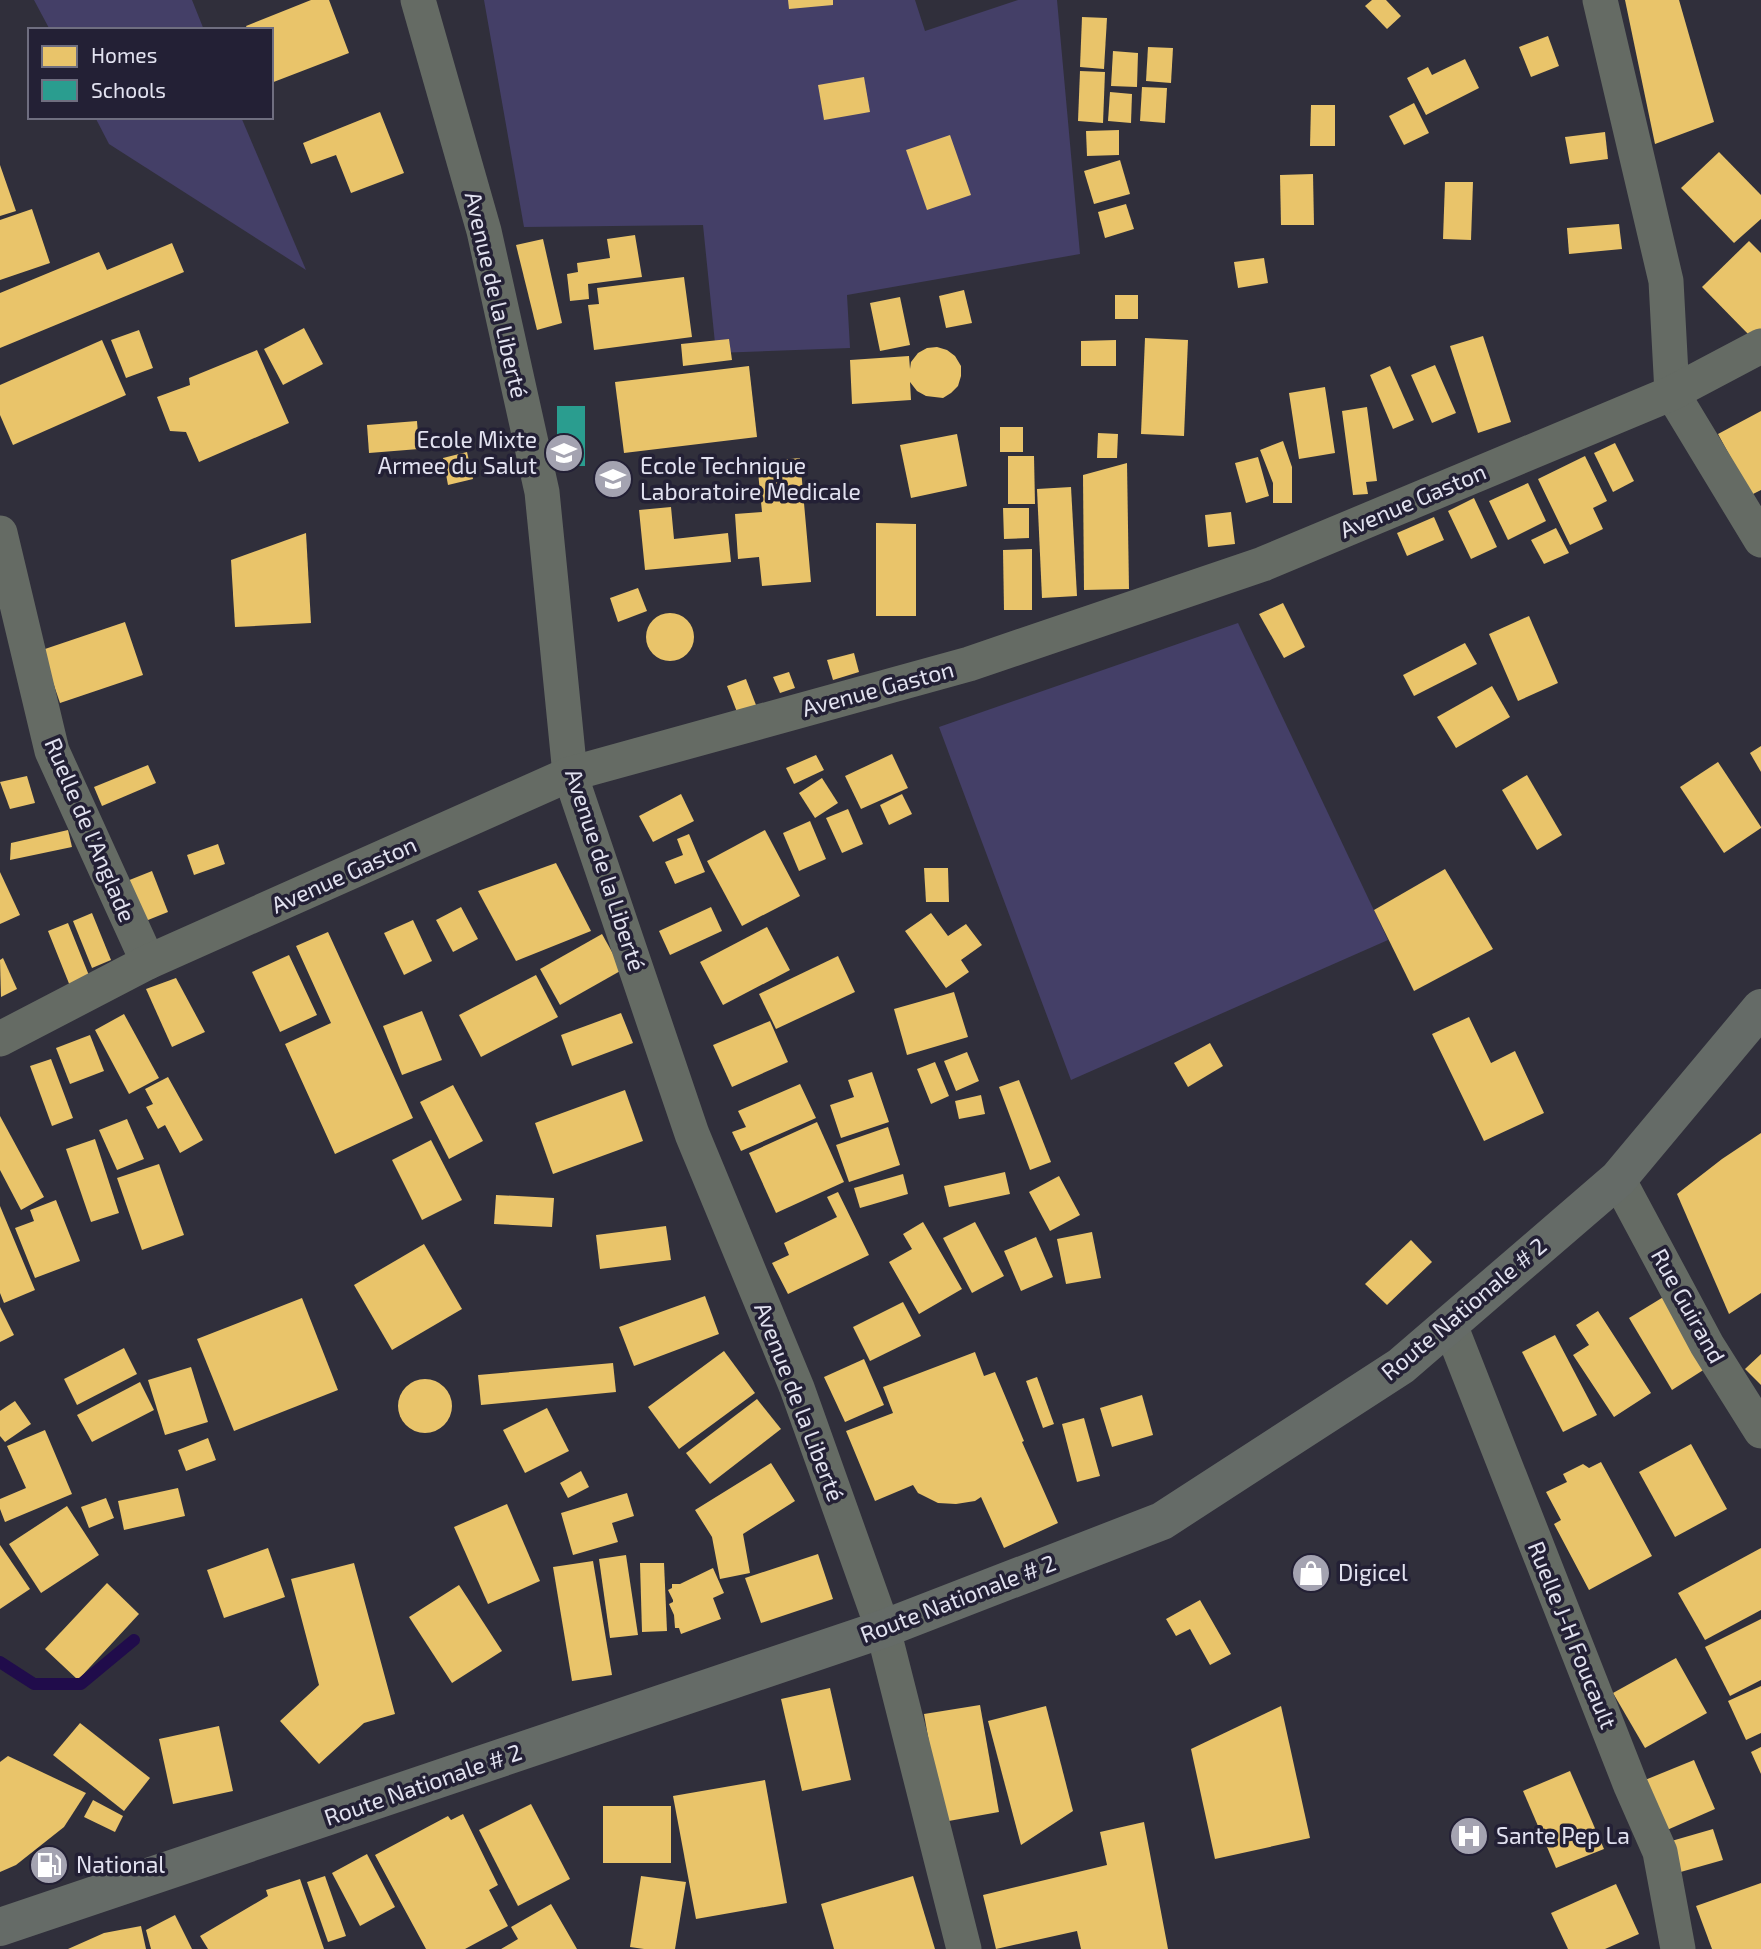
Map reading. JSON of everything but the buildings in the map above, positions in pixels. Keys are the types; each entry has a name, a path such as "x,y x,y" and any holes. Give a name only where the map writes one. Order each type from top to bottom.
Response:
{"main road":[{"name":"Route Nationale # 2","path":"0,1927 883,1629 1162,1521 1401,1366 1450,1325 1618,1179 1761,1008"}],"street":[{"name":"Avenue de la Liberté","path":"418,0 484,231 541,492 570,774 692,1134 797,1388 883,1629 964,1949"},
{"path":"1600,0 1666,281 1672,393 1761,540"},
{"name":"Avenue Gaston","path":"0,1039 148,962 570,774 969,664 1263,564 1672,393 1761,345"},
{"name":"Ruelle de l'Anglade","path":"0,533 52,751 148,962"},
{"name":"Rue Guirand","path":"1618,1179 1707,1345 1761,1431"},
{"name":"Ruelle J-H Foucault","path":"1450,1325 1631,1786 1660,1852 1678,1949"}],"shaded area":[{"path":"34,0 192,0 203,28 49,28"},
{"path":"484,0 915,0 925,31 1018,0 1057,0 1080,254 847,295 850,348 716,353 703,225 524,227"},
{"path":"96,119 242,119 306,270 109,144"},
{"path":"1238,623 1388,940 1071,1080 939,727"}],"waterway":[{"path":"0,1662 34,1684 81,1684 134,1640"}],"place":[{"name":"Ecole Mixte Armee du Salut","path":"564,453"},
{"name":"Ecole Technique Laboratoire Medicale","path":"613,479"},
{"name":"Digicel","path":"1311,1573"},
{"name":"Sante Pep La","path":"1469,1836"},
{"name":"National","path":"49,1865"}]}
